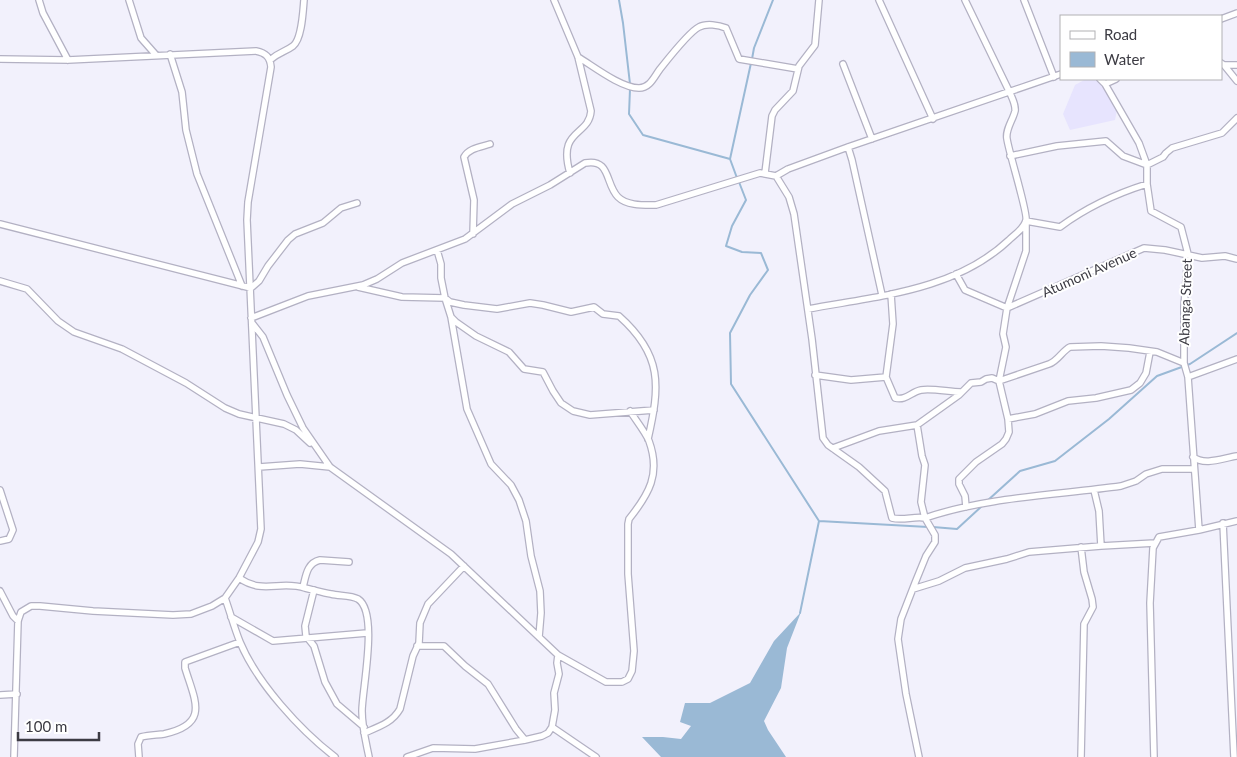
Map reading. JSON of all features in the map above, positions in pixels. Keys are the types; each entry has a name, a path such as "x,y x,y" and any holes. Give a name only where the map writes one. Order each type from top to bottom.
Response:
{"street":[{"path":"39,0 43,13 68,60"},
{"path":"129,0 141,38 156,55"},
{"path":"270,60 281,51 295,45 299,38 304,0"},
{"path":"554,0 578,56 592,111 589,119 570,139 567,145 570,172"},
{"path":"766,173 772,116 793,91 801,62 815,45 819,0"},
{"path":"879,0 933,119"},
{"path":"965,0 1010,92 1016,109 1006,136 1027,216 1026,251 1006,308 1003,334 1006,347 999,381 1008,419 1009,432 1006,439 976,462 959,479 958,484 965,496 966,507"},
{"path":"1024,0 1054,77"},
{"path":"1222,19 1237,13"},
{"path":"578,56 622,83 633,88 642,88 650,85 661,68 686,38 700,26 720,25 726,28 739,59 798,69"},
{"path":"0,59 68,60 256,51 267,55 270,60 248,202 247,220 260,467 261,529 258,542 239,578 225,598 212,606 190,614 173,615 31,606 21,612 18,621 14,757"},
{"path":"170,54 182,92 186,130 197,174 242,286"},
{"path":"843,64 872,139"},
{"path":"1223,64 1237,65"},
{"path":"1223,64 1237,80"},
{"path":"776,176 848,147 1060,74"},
{"name":"Abanga Street","path":"1101,80 1139,144 1147,164 1147,184 1151,211 1181,226 1188,254 1184,307 1184,363 1188,377 1199,530"},
{"path":"1105,84 1114,80"},
{"path":"1010,156 1057,146 1106,141 1123,156 1147,164 1163,157 1172,148 1222,133 1237,118"},
{"path":"473,234 474,200 464,157 470,150 490,144"},
{"path":"848,147 882,295"},
{"path":"252,320 308,296 356,287 376,279 402,263 473,234 512,204 585,163 592,162 600,165 607,172 619,198 639,204 656,205 752,174 766,173 776,176 789,198 794,214 808,309 823,438 832,448 860,467 885,491 892,518 897,520 917,517 926,518 987,503 1121,486 1136,481 1146,474 1162,469 1194,469"},
{"path":"1026,222 1060,226 1080,212 1117,194 1147,184"},
{"path":"251,288 259,281 268,266 295,234 323,223 341,208 357,202"},
{"path":"808,309 916,289 956,274 978,264 1004,245 1024,227 1026,222"},
{"path":"0,224 251,288"},
{"name":"Atumoni Avenue","path":"1006,308 1144,248 1165,250 1202,258 1225,256 1237,259"},
{"path":"437,250 442,264 441,278 451,317 467,409 491,464 511,485 519,500 526,521 531,556 540,590 541,613 538,637"},
{"path":"956,274 965,290 1006,308"},
{"path":"0,281 27,289 58,321 74,332 122,349 186,382 225,408 257,419 284,424 296,430 330,467 464,566 558,655 606,682 622,682 628,679 632,671 634,651 628,574 628,524 629,519 647,495 655,468 648,439 630,411"},
{"path":"356,287 402,297 445,298 450,302 464,305 497,308 530,303 570,312 594,307 603,314 620,316 644,344 651,356 656,385 653,423 648,439"},
{"path":"892,294 893,324 886,377 897,398 905,398 923,390 961,392"},
{"path":"451,317 476,336 509,352 524,369 543,372 561,402 573,411 590,414 654,410"},
{"path":"252,320 263,337 303,428 321,456"},
{"path":"832,448 879,431 917,425 971,383 992,378 999,381 1054,362 1070,346 1101,346 1157,352 1184,363"},
{"path":"1008,419 1035,414 1068,401 1096,398 1131,390 1140,383 1146,373 1150,352"},
{"path":"1188,377 1237,359"},
{"path":"816,374 851,380 886,377"},
{"path":"917,425 925,465 921,502 926,518 935,535 935,542 926,556 901,619 898,639 906,694 919,757"},
{"path":"1193,457 1199,461 1208,462 1237,456"},
{"path":"260,467 300,464 330,467"},
{"path":"0,490 13,530 9,539 0,541"},
{"path":"1094,490 1099,511 1101,546"},
{"path":"1154,757 1150,603 1153,548 1160,537 1237,521"},
{"path":"1223,524 1234,757"},
{"path":"913,589 939,582 965,568 1030,552 1155,543"},
{"path":"1081,548 1084,572 1093,607 1084,624 1081,757"},
{"path":"303,587 310,564 315,561 349,562"},
{"path":"364,730 388,722 396,717 400,710 413,656 420,639 420,623 428,604 464,566"},
{"path":"239,578 254,587 293,585 358,599 362,604 369,656 363,706 364,730 369,757"},
{"path":"314,590 305,631 314,646 325,682 337,704 364,730"},
{"path":"0,591 13,616 18,621"},
{"path":"225,598 240,642 258,674 274,696 316,742 335,757"},
{"path":"231,617 273,641 367,633"},
{"path":"139,757 138,744 141,737 178,730 191,721 196,714 185,662 240,642"},
{"path":"417,646 444,646 464,666 484,679 525,740"},
{"path":"407,757 433,748 475,749 525,740 548,733 552,727 555,710 554,693 559,674 558,655"},
{"path":"0,695 17,694"},
{"path":"552,727 596,757"}],"shaded area":[{"path":"1084,80 1098,80 1117,110 1115,120 1070,130 1063,114 1075,85"}],"water":[{"path":"801,612 787,648 781,688 764,721 786,757 661,757 642,737 681,739 691,726 680,722 685,703 710,703 750,683 774,641"}],"waterway":[{"path":"619,0 630,84"},
{"path":"752,59 754,48 773,0"},
{"path":"730,159 751,63"},
{"path":"630,89 629,114 643,135 730,159 737,178"},
{"path":"739,182 746,200 732,226 726,246 742,252 761,253 768,270 750,295 730,333 731,384 819,521 800,613"},
{"path":"987,501 1020,471 1055,461 1109,419 1157,376 1190,364 1237,333"},
{"path":"933,527 957,529 982,506"},
{"path":"819,521 928,527"}]}
